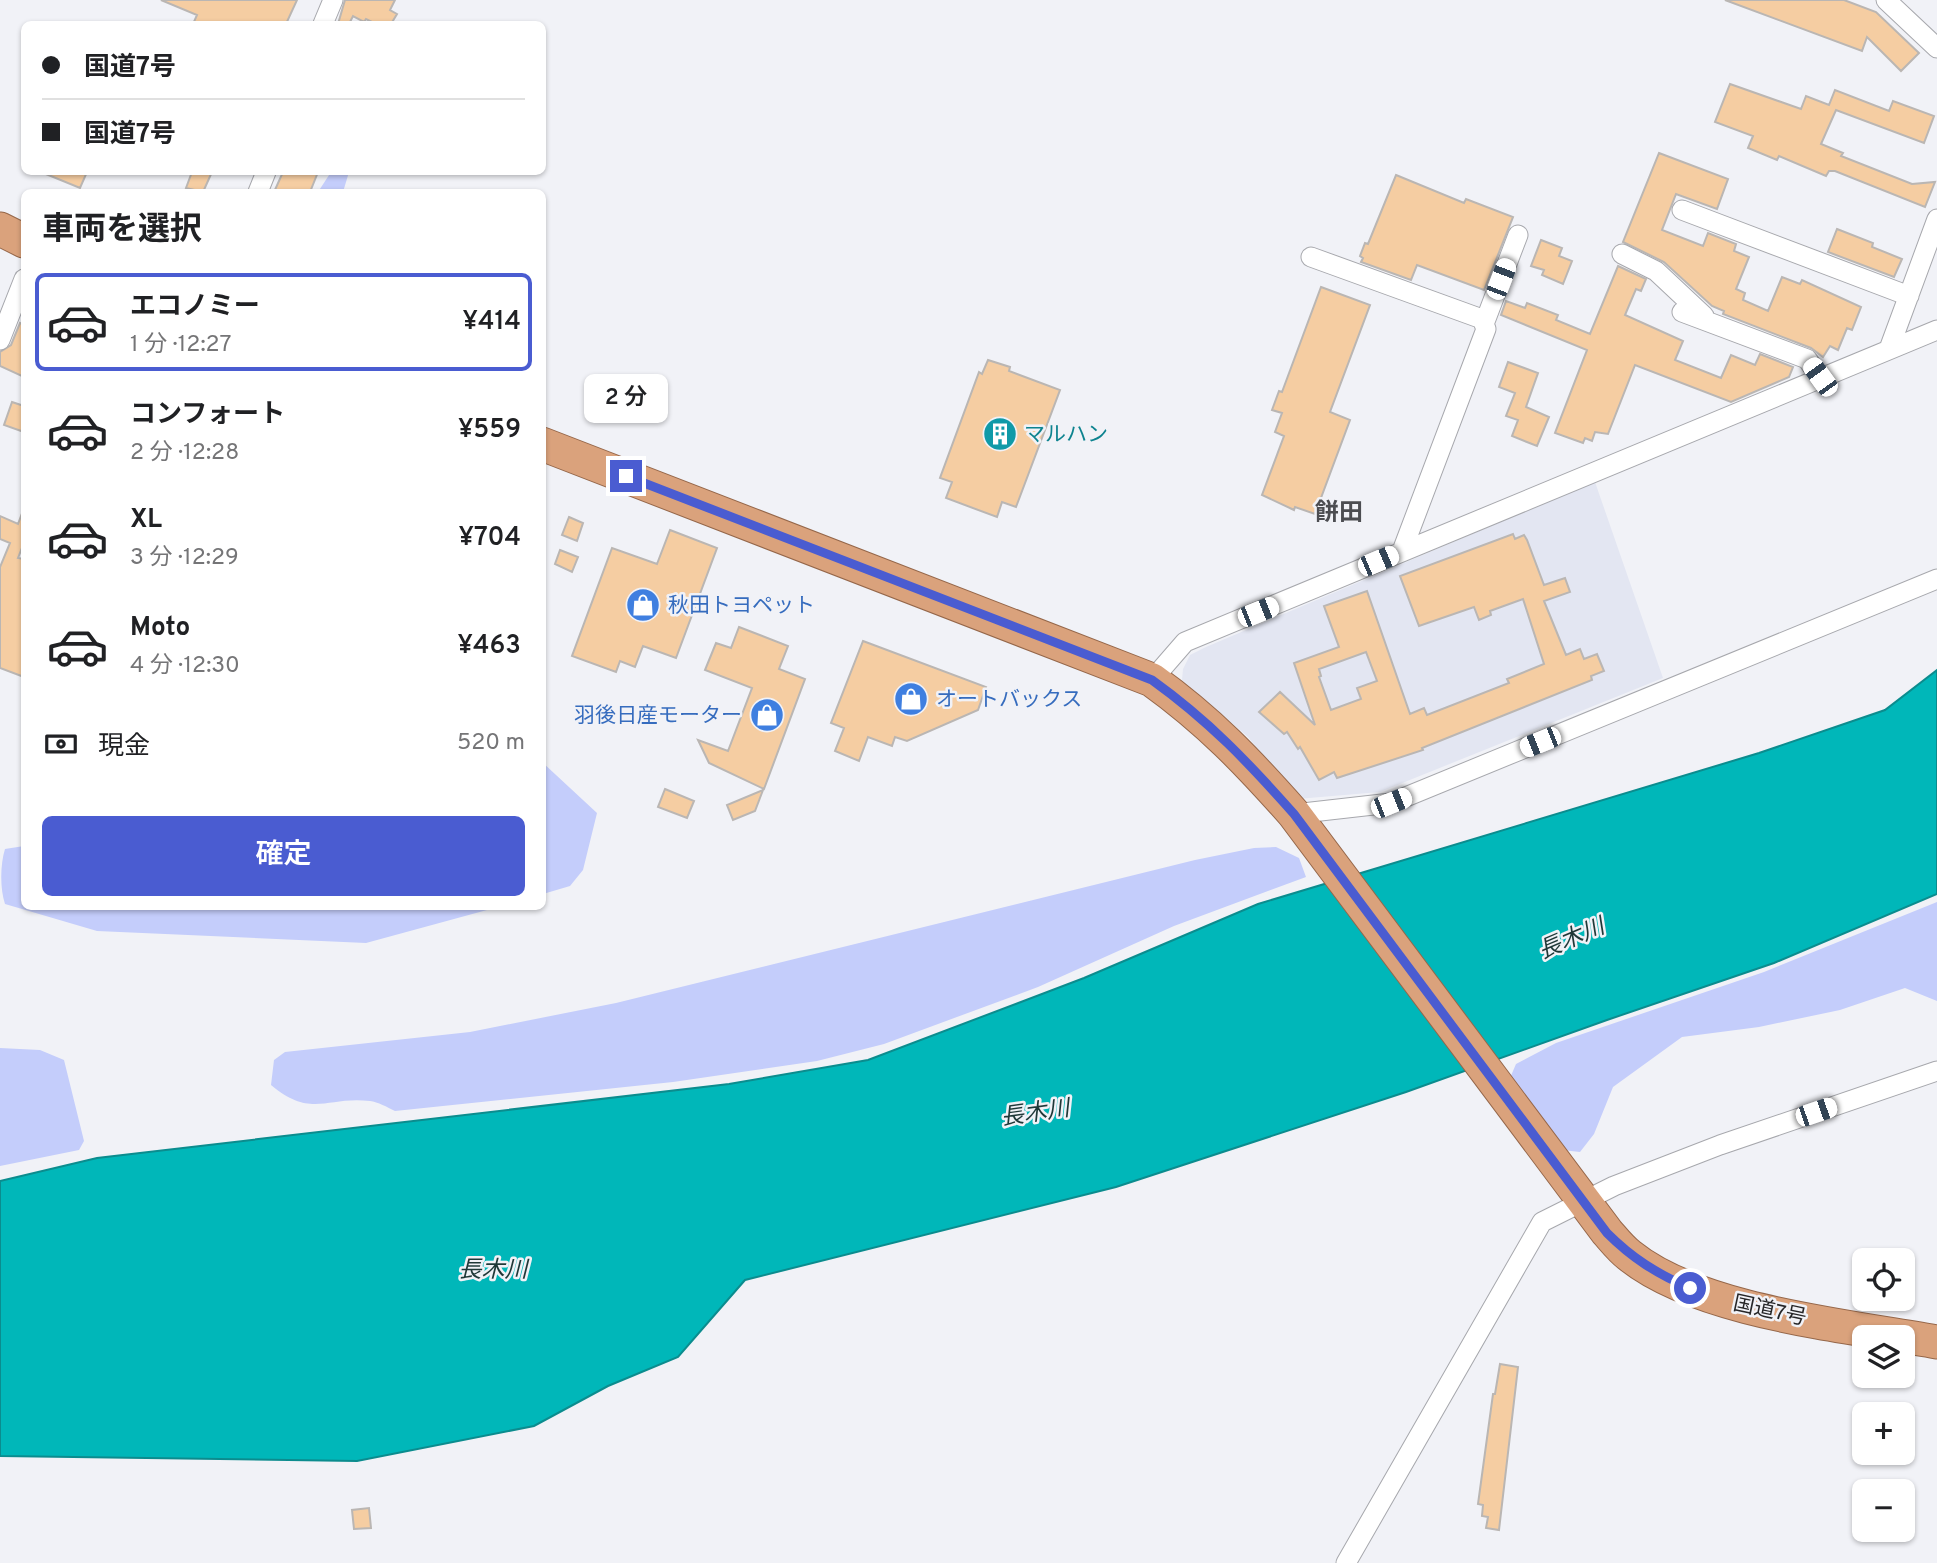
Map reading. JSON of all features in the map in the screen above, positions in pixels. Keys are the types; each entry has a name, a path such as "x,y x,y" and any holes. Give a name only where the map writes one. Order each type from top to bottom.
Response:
{"highway":[{"path":"0,229 21,240"},
{"name":"国道7号","path":"546,446 1152,680 1195,710 1233,747 1299,823 1607,1233 1629,1255 1659,1275 1690,1288 1761,1310 1937,1342"}],"street":[{"path":"324,21 333,0"},
{"path":"1886,0 1937,48"},
{"path":"1682,210 1909,296"},
{"path":"1889,349 1937,219"},
{"path":"1484,324 1518,234"},
{"path":"1622,254 1656,271 1710,322"},
{"path":"1311,257 1482,319 1486,329 1402,551"},
{"path":"0,340 21,287"},
{"path":"1682,312 1807,359 1820,377"},
{"path":"1152,680 1185,642 1937,330"},
{"path":"1299,823 1391,803 1937,579"},
{"path":"1346,1563 1542,1222 1580,1196 1937,1071"}],"shaded area":[{"path":"329,175 348,175 344,189 320,189"},
{"path":"1595,482 1663,678 1380,792 1297,799 1248,737 1182,680 1183,669 1190,655 1206,647"},
{"path":"546,766 597,813 583,870 570,886 546,893"},
{"path":"21,846 21,909 5,904 1,877 5,849"},
{"path":"1276,847 1299,858 1306,877 1174,926 1038,987 884,1044 817,1061 673,1082 395,1111 370,1101 309,1104 285,1095 271,1085 274,1060 285,1052 470,1032 616,1003 1195,860 1254,848"},
{"path":"1937,902 1937,1001 1905,988 1840,1010 1759,1027 1682,1037 1613,1087 1594,1134 1580,1152 1562,1150 1510,1078 1516,1064 1556,1043 1764,972"},
{"path":"25,910 487,910 366,943 97,931"},
{"path":"0,1048 40,1050 64,1060 84,1141 79,1150 0,1166"}],"water":[{"name":"長木川","path":"1937,670 1937,894 1774,963 1406,1092 1116,1187 745,1280 678,1357 608,1386 534,1426 357,1461 0,1456 0,1181 97,1158 729,1084 868,1060 1084,978 1258,904 1759,753 1885,710"}],"building":[{"path":"161,0 297,0 287,21 194,21 197,15"},
{"path":"345,0 395,0 390,10 397,14 393,21 362,21 353,16 350,21 339,21"},
{"path":"1725,0 1844,0 1876,12 1919,53 1901,71 1867,37 1862,51"},
{"path":"1730,84 1801,109 1806,96 1829,105 1835,90 1889,111 1893,101 1934,116 1924,143 1836,110 1821,144 1843,153 1841,156 1912,184 1935,182 1925,207 1835,171 1829,171 1826,176 1779,156 1777,160 1748,148 1753,136 1715,122"},
{"path":"1659,153 1728,179 1717,209 1676,194 1662,230 1703,246 1708,233 1736,244 1734,251 1749,257 1736,289 1745,293 1743,300 1768,311 1782,277 1800,284 1802,280 1861,307 1852,330 1847,328 1838,350 1830,346 1823,357 1811,348 1723,314 1724,311 1712,306 1664,262 1623,242"},
{"path":"48,175 86,175 80,188"},
{"path":"191,175 211,175 204,189 186,188"},
{"path":"282,175 317,175 311,189 275,189"},
{"path":"1396,175 1464,203 1466,199 1513,217 1484,290 1417,265 1411,280 1361,262 1363,258 1360,256 1365,243 1368,244"},
{"path":"1837,229 1873,243 1872,247 1902,259 1894,277 1828,252"},
{"path":"1541,240 1562,248 1559,256 1572,261 1563,284 1542,275 1544,270 1531,266"},
{"path":"1618,266 1646,279 1641,291 1636,289 1625,315 1683,341 1675,360 1721,378 1731,355 1755,365 1760,354 1793,367 1789,377 1731,402 1635,365 1608,434 1595,432 1592,441 1585,438 1583,443 1555,433 1587,350 1501,315 1506,301 1525,308 1527,303 1558,315 1556,320 1590,334"},
{"path":"1321,287 1370,305 1330,412 1350,420 1315,514 1295,507 1294,510 1262,495 1284,436 1275,432 1282,413 1272,410 1279,391 1282,392"},
{"path":"20,323 21,376 0,366 0,352 11,345"},
{"name":"マルハン","path":"988,360 1060,390 1016,507 1002,502 997,517 946,498 952,482 940,478 979,372 982,374"},
{"path":"1508,362 1538,373 1526,407 1549,417 1537,446 1512,436 1518,420 1506,416 1515,393 1499,387"},
{"path":"12,402 21,405 21,431 4,425"},
{"path":"0,516 18,524 21,516 21,550 18,558 21,558 21,676 0,668 0,567 10,543 0,539"},
{"path":"569,517 583,523 577,541 562,535"},
{"name":"秋田トヨペット","path":"670,530 717,548 676,658 643,646 635,667 620,661 616,672 572,656 612,548 657,564"},
{"path":"1513,534 1515,539 1524,535 1544,585 1565,578 1570,592 1544,601 1566,655 1580,649 1584,659 1597,654 1604,671 1591,676 1592,680 1422,748 1423,750 1337,778 1334,772 1319,780 1300,747 1298,749 1287,732 1284,734 1259,712 1280,692 1315,725 1294,663 1339,647 1324,606 1367,591 1410,714 1424,708 1427,715 1509,683 1507,679 1544,664 1523,599 1490,611 1491,615 1479,620 1474,607 1419,626 1400,576","holes":["1366,652 1377,681 1357,688 1361,699 1331,710 1319,677 1319,669"]},
{"path":"560,550 578,557 572,572 555,564"},
{"name":"羽後日産モーター","path":"739,627 788,646 779,669 805,679 764,789 709,763 698,740 728,751 752,688 705,670 716,643 731,648"},
{"name":"オートバックス","path":"863,641 986,687 978,710 907,741 895,737 892,746 868,737 859,761 835,751 844,728 831,723"},
{"path":"665,789 694,801 687,818 658,807"},
{"path":"763,790 755,811 733,820 727,805"},
{"path":"1500,1364 1518,1367 1499,1530 1486,1528 1488,1517 1482,1516 1483,1505 1478,1504 1493,1394"},
{"path":"369,1508 371,1528 354,1529 352,1510"}],"place":[{"name":"マルハン","path":"1000,434"},
{"name":"秋田トヨペット","path":"643,605"},
{"name":"オートバックス","path":"911,699"},
{"name":"羽後日産モーター","path":"767,715"}],"district":[{"name":"餅田","path":"1339,512"}],"route":[{"path":"626,476 1152,680 1195,710 1243,756 1294,814 1607,1233 1629,1255 1659,1275 1690,1288"}]}
